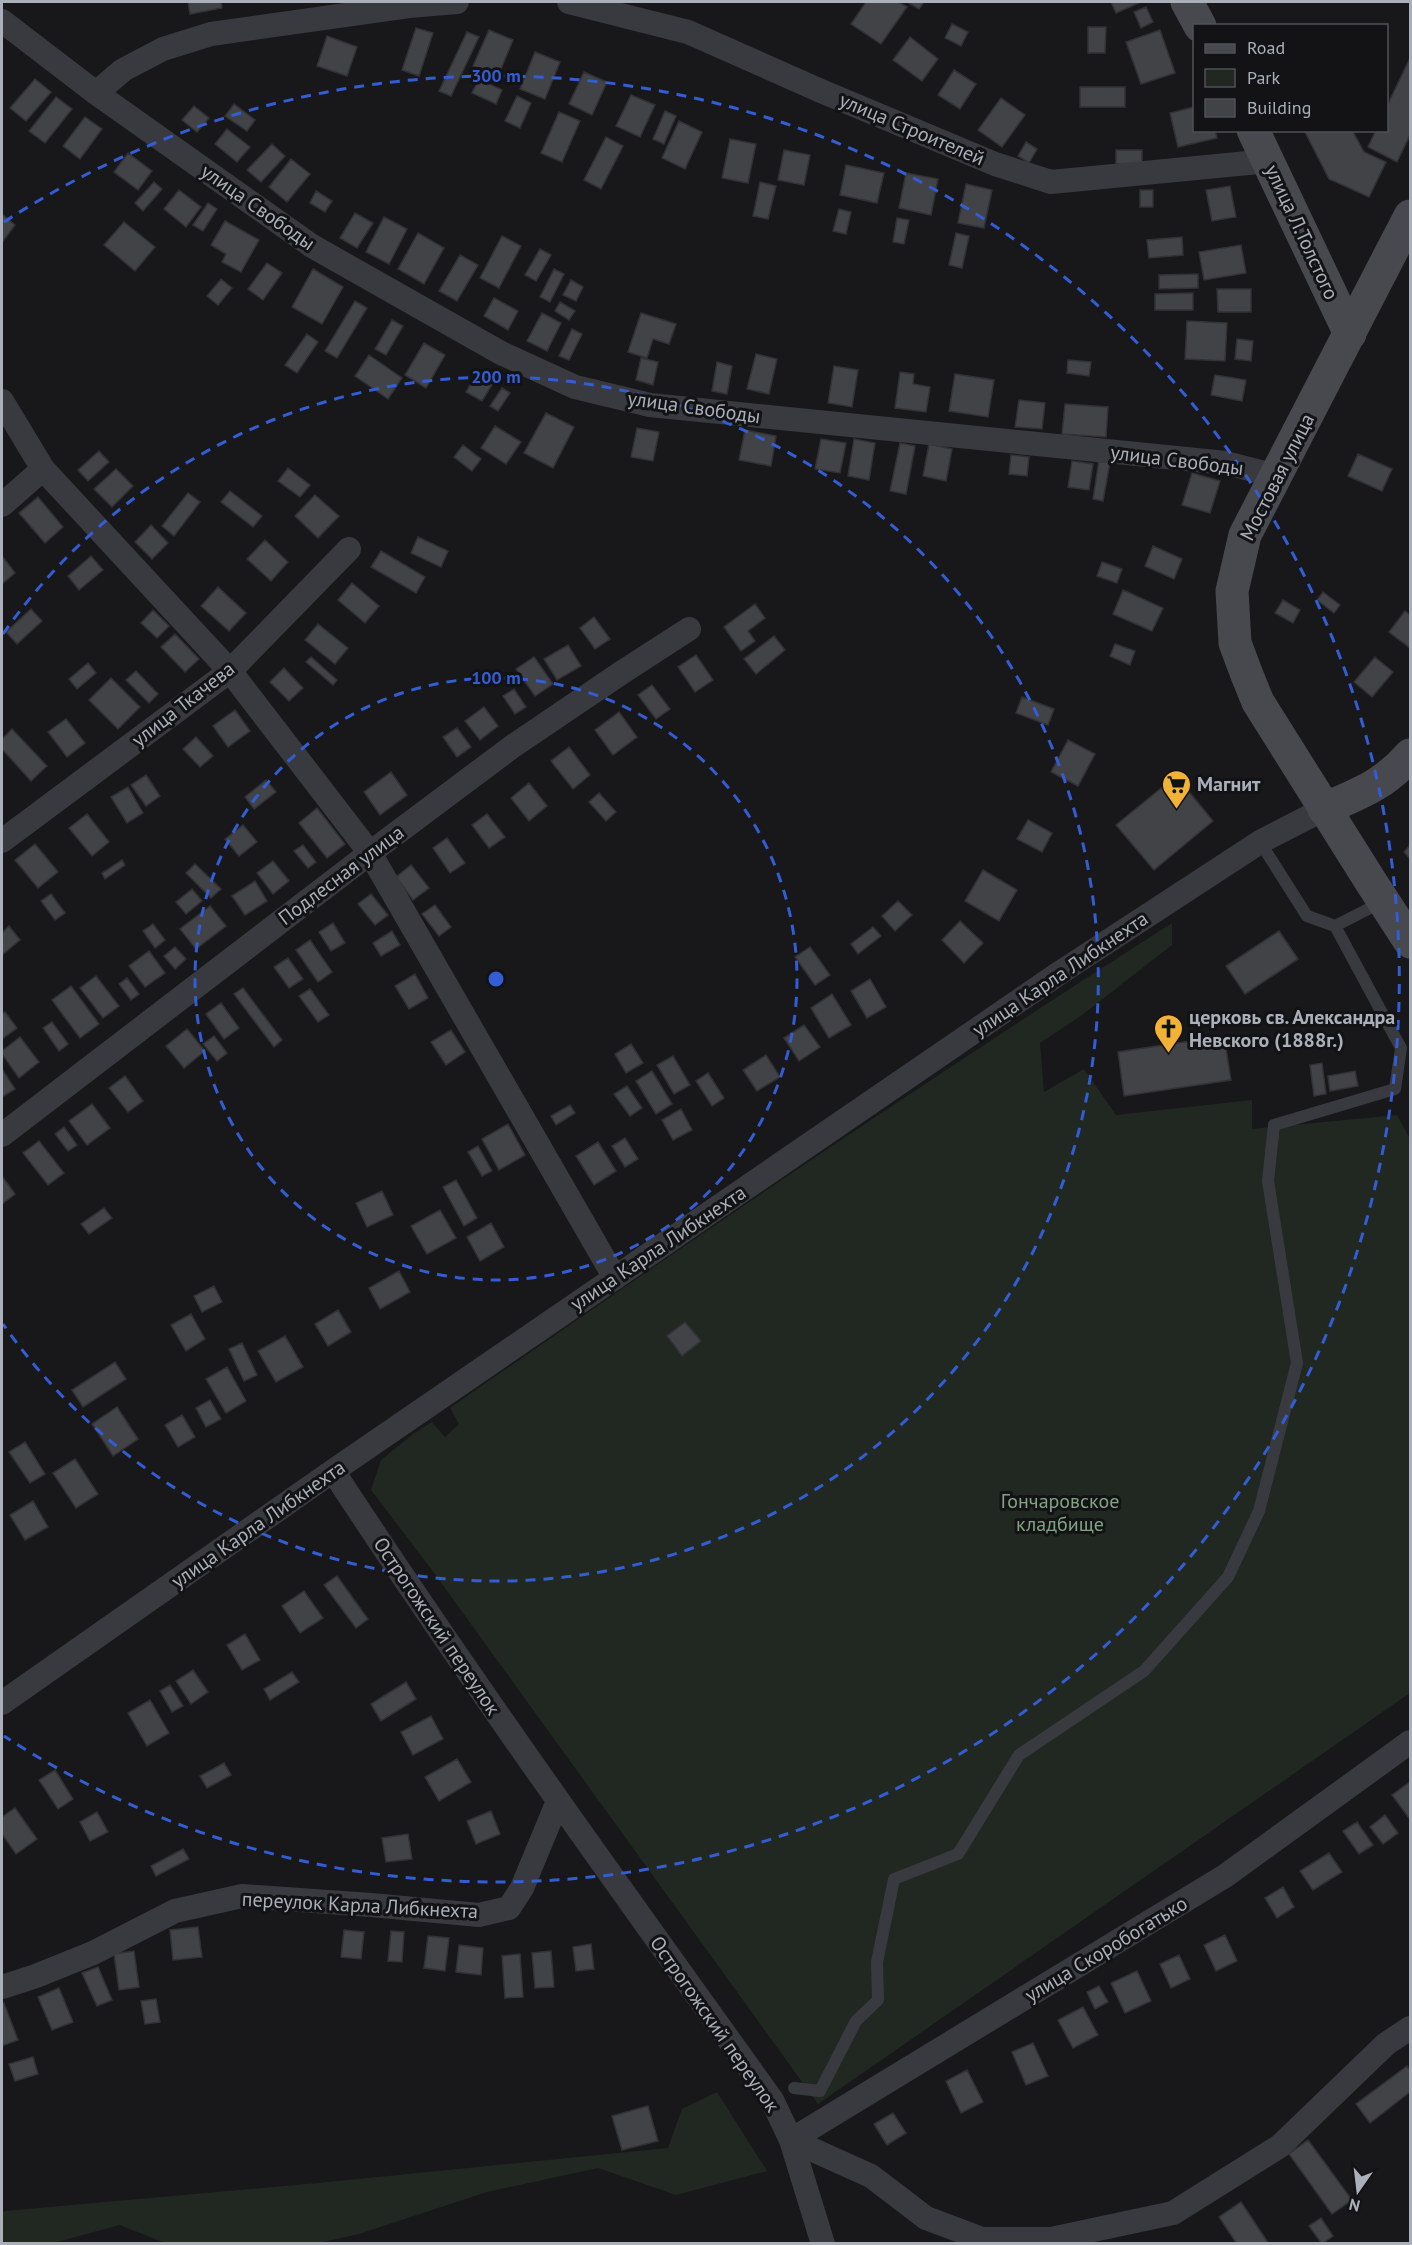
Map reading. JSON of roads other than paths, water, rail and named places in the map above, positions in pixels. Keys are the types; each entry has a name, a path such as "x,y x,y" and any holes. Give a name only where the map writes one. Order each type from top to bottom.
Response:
{"main road":[{"path":"1187,2 1199,24"},
{"name":"улица Л.Толстого","path":"1254,132 1350,334"},
{"name":"Мостовая улица","path":"1324,809 1258,702 1235,643 1232,591 1245,535 1410,216"},
{"path":"1410,755 1401,766 1374,787 1324,809 1410,942"}],"street":[{"path":"96,93 123,70 163,50 211,34 409,6 457,2"},
{"name":"улица Строителей","path":"569,2 688,32 995,164 1051,182 1269,161"},
{"name":"улица Свободы","path":"2,21 96,93 312,246 501,354 575,387 650,405 1226,463 1276,476"},
{"path":"2,401 43,469 230,671 370,853 615,1278"},
{"path":"2,505 43,469"},
{"name":"улица Ткачева","path":"2,841 230,671 349,549"},
{"name":"Подлесная улица","path":"2,1135 513,746 689,629"},
{"name":"улица Карла Либкнехта","path":"2,1703 333,1471 1058,974 1260,842 1324,809"},
{"name":"Острогожский переулок","path":"333,1471 404,1579 558,1801 772,2100 791,2140 823,2244"},
{"name":"улица Скоробогатько","path":"791,2140 1225,1876 1410,1742"},
{"name":"переулок Карла Либкнехта","path":"2,1987 93,1953 175,1911 242,1896 479,1915 509,1908 522,1888 558,1801"},
{"path":"791,2140 871,2176 926,2218 982,2239 1052,2239 1173,2213 1280,2146 1386,2044 1410,2028"}],"lane":[{"path":"794,2088 819,2091 856,2021 878,2000 877,1962 894,1880 958,1854 1019,1755 1144,1671 1228,1577 1259,1511 1297,1363 1268,1181 1274,1125 1395,1089 1401,1048 1335,926 1307,916 1260,842"},
{"path":"1335,926 1383,902"}],"place":[{"name":"Магнит","path":"1176,810"},
{"name":"церковь св. Александра Невского (1888г.)","path":"1168,1054"}],"park label":[{"name":"Гончаровское кладбище","path":"1060,1512"}]}
